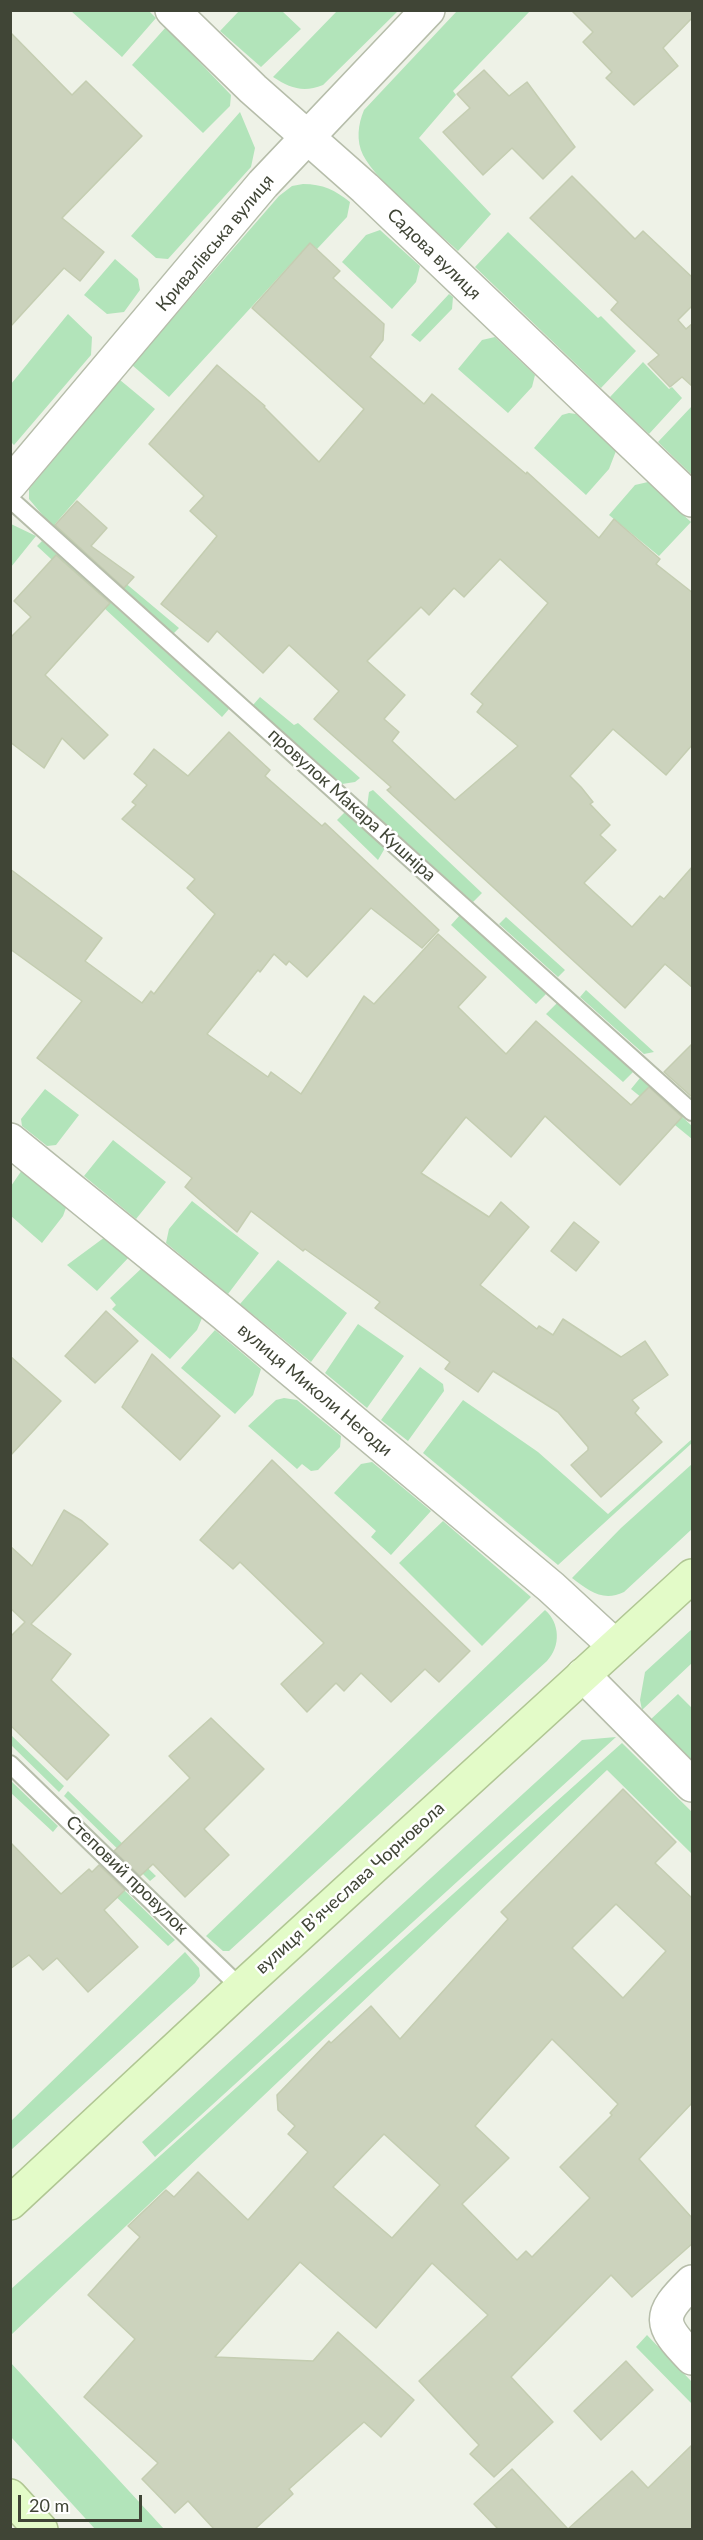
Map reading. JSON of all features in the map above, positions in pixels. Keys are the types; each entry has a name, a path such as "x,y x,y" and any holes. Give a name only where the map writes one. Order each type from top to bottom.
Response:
{"main road":[{"name":"вулиця Вʼячеслава Чорновола","path":"10,2203 241,1988 693,1576"},
{"path":"10,2496 41,2529"}],"street":[{"name":"Садова вулиця","path":"172,10 307,137 365,188 693,500"},
{"name":"Кривалівська вулиця","path":"10,484 263,184 428,10"},
{"name":"вулиця Миколи Негоди","path":"10,1140 222,1312 551,1587 615,1646"},
{"path":"583,1675 693,1785"},
{"path":"693,2282 672,2301 666,2313 665,2326 672,2337 693,2358"}],"lane":[{"name":"провулок Макара Кушніра","path":"10,499 693,1112"},
{"name":"Степовий провулок","path":"10,1764 191,1936 241,1988"}],"green space":[{"path":"71,11 149,11 156,18 122,57"},
{"path":"239,11 282,11 301,29 261,67 220,31"},
{"path":"337,11 398,11 323,85 303,89 285,84 273,77"},
{"path":"457,11 530,11 453,91 456,95 419,138 491,214 458,251 380,178 363,155 359,144 360,121 364,110"},
{"path":"166,27 231,95 230,106 203,133 132,65"},
{"path":"240,112 255,148 251,167 168,259 156,258 131,236"},
{"path":"303,184 334,191 350,202 347,217 317,249 310,243 169,397 132,365 279,196 292,186"},
{"path":"380,230 420,266 416,282 392,309 342,262 366,235"},
{"path":"508,232 598,318 601,316 636,351 601,388 475,267"},
{"path":"115,259 138,279 140,290 124,312 107,314 84,295"},
{"path":"449,294 453,297 452,309 420,342 411,335"},
{"path":"68,314 92,337 91,355 14,445 11,442 11,384"},
{"path":"495,337 535,375 532,387 508,413 458,369 482,340"},
{"path":"643,362 669,389 672,387 682,398 649,434 610,397"},
{"path":"120,380 155,409 55,524 179,628 173,634 50,524 29,499 29,489"},
{"path":"692,406 692,475 658,442"},
{"path":"576,414 616,451 609,469 586,495 534,448 562,415"},
{"path":"648,482 691,522 659,556 609,515 635,485"},
{"path":"11,524 36,536 11,567"},
{"path":"42,541 229,709 222,717 37,546"},
{"path":"260,697 294,725 298,723 360,778 355,782 342,784 253,705"},
{"path":"373,790 482,893 473,902 367,807 369,792"},
{"path":"345,812 385,848 378,860 337,820"},
{"path":"460,915 546,994 536,1004 451,925"},
{"path":"506,917 565,970 558,977 499,924"},
{"path":"586,990 654,1052 644,1054 580,997"},
{"path":"557,1003 633,1072 623,1082 546,1014"},
{"path":"640,1078 692,1126 692,1139 631,1089"},
{"path":"45,1089 79,1115 56,1145 47,1146 22,1126 21,1119"},
{"path":"113,1140 166,1182 136,1219 84,1176"},
{"path":"22,1170 67,1205 63,1216 42,1243 11,1216 11,1186"},
{"path":"192,1201 259,1253 228,1294 166,1243 169,1229"},
{"path":"105,1237 130,1256 97,1291 67,1265"},
{"path":"278,1260 347,1313 311,1362 240,1304"},
{"path":"143,1267 202,1318 197,1330 170,1359 112,1309 116,1305 110,1298"},
{"path":"358,1324 404,1356 367,1408 325,1373"},
{"path":"215,1330 261,1369 253,1395 235,1414 181,1368"},
{"path":"420,1367 443,1384 444,1391 408,1441 381,1420"},
{"path":"284,1398 297,1400 341,1436 340,1447 318,1470 311,1471 302,1464 297,1469 248,1426 276,1400"},
{"path":"463,1400 538,1452 608,1514 692,1439 692,1443 558,1565 423,1453"},
{"path":"372,1462 431,1511 391,1555 371,1537 376,1531 334,1493 361,1464"},
{"path":"692,1464 692,1529 624,1592 609,1596 596,1594 572,1578 621,1528"},
{"path":"443,1521 531,1597 482,1646 399,1563"},
{"path":"545,1610 554,1621 557,1635 555,1649 547,1661 229,1951 223,1951 206,1936"},
{"path":"692,1629 692,1663 642,1710 640,1700 645,1672"},
{"path":"678,1694 692,1708 692,1761 650,1720"},
{"path":"11,1735 64,1786 59,1792 11,1745"},
{"path":"616,1737 155,2157 142,2142 582,1740"},
{"path":"622,1743 692,1812 692,1854 607,1770 11,2335 11,2289"},
{"path":"10,1780 58,1826 53,1832 11,1793"},
{"path":"68,1791 156,1876 150,1881 64,1796"},
{"path":"118,1884 175,1940 168,1946 111,1892"},
{"path":"185,1952 199,1968 200,1976 195,1983 11,2150 11,2121"},
{"path":"647,2335 692,2382 692,2404 636,2347"},
{"path":"10,2363 164,2529 95,2529 11,2437"}],"building":[{"path":"571,10 693,10 693,17 663,48 678,66 634,105 606,78 612,72 583,42 593,32"},
{"path":"10,32 72,95 86,81 142,136 62,218 104,252 80,281 64,268 10,327"},
{"path":"484,70 509,96 527,82 575,147 543,179 512,148 483,175 443,132 470,108 457,94"},
{"path":"572,176 635,239 643,231 693,278 693,305 678,320 686,329 693,323 693,387 682,377 670,387 648,364 659,355 611,310 618,302 530,218"},
{"path":"310,243 340,271 333,278 384,324 383,340 370,357 424,404 432,394 526,474 527,472 599,538 614,519 660,559 656,564 693,593 693,744 666,775 613,729 570,776 593,802 590,804 610,825 600,835 616,850 584,883 632,927 660,896 664,899 693,866 693,988 665,964 625,1008 387,790 391,787 314,719 339,691 289,645 263,673 217,631 208,642 161,604 217,536 190,511 204,496 149,444 217,365 265,406 319,462 364,409 252,308","holes":["500,559 548,603 471,694 483,704 477,712 518,746 455,800 392,741 399,732 384,719 405,695 367,661 421,607 429,615 454,588 464,597"]},
{"path":"77,501 107,528 91,546 134,577 124,588 55,525"},
{"path":"56,555 110,603 45,675 108,735 84,759 62,738 44,768 10,742 10,638 31,617 14,601"},
{"path":"229,732 270,770 265,776 322,826 325,823 439,930 422,948 371,908 307,977 289,961 286,965 274,954 260,972 258,970 207,1034 268,1077 271,1072 301,1094 364,996 374,1004 438,934 486,977 458,1007 506,1054 536,1021 631,1105 649,1087 682,1117 620,1185 545,1116 511,1157 466,1117 421,1173 489,1217 501,1202 529,1227 480,1285 537,1329 539,1326 553,1335 563,1319 621,1357 645,1341 668,1375 632,1400 639,1408 635,1413 662,1442 601,1497 571,1465 588,1450 588,1447 558,1412 493,1371 478,1392 445,1369 450,1362 375,1308 380,1302 305,1249 303,1251 251,1211 237,1232 185,1187 192,1178 37,1058 82,1001 10,949 10,869 102,938 85,961 142,1003 151,991 154,994 215,914 187,888 195,879 122,819 136,805 132,802 147,785 134,774 154,749 188,776"},
{"path":"693,1043 693,1098 664,1072"},
{"path":"574,1222 599,1242 576,1271 551,1251"},
{"path":"106,1311 138,1341 95,1383 65,1356"},
{"path":"152,1354 220,1416 180,1460 122,1407"},
{"path":"10,1356 61,1401 10,1456"},
{"path":"272,1460 470,1651 439,1682 425,1669 391,1702 361,1673 344,1691 336,1683 307,1712 281,1684 324,1643 240,1562 233,1569 200,1540"},
{"path":"64,1510 82,1521 108,1544 31,1624 71,1654 51,1680 109,1735 67,1780 10,1725 10,1637 25,1622 10,1608 10,1546 32,1566"},
{"path":"211,1718 264,1769 204,1829 229,1855 185,1897 153,1864 140,1876 114,1851 190,1778 169,1756"},
{"path":"623,1789 676,1842 655,1863 693,1899 693,2102 639,2159 693,2219 693,2243 632,2297 611,2275 511,2377 553,2422 494,2477 470,2454 479,2445 419,2381 488,2315 432,2263 376,2328 300,2262 215,2357 313,2361 338,2332 414,2400 381,2437 364,2422 289,2489 293,2494 255,2529 214,2529 188,2501 175,2513 142,2479 158,2463 84,2397 135,2339 88,2295 140,2237 128,2226 166,2190 174,2197 198,2172 248,2220 308,2152 288,2134 295,2126 278,2110 277,2095 329,2041 331,2043 371,2006 400,2039 508,1919 501,1912","holes":["616,1904 666,1951 623,1998 572,1948","552,2039 618,2104 610,2113 612,2115 560,2167 590,2198 532,2257 526,2251 517,2260 462,2204 509,2158 475,2126","384,2134 440,2185 392,2238 333,2187"]},
{"path":"10,1842 61,1894 89,1869 92,1872 99,1865 125,1890 104,1910 138,1947 88,1992 57,1958 43,1970 29,1955 10,1969"},
{"path":"626,2361 653,2390 601,2440 574,2411"},
{"path":"693,2444 693,2529 568,2529 632,2471 648,2488"},
{"path":"512,2469 568,2529 498,2529 474,2504"}]}
